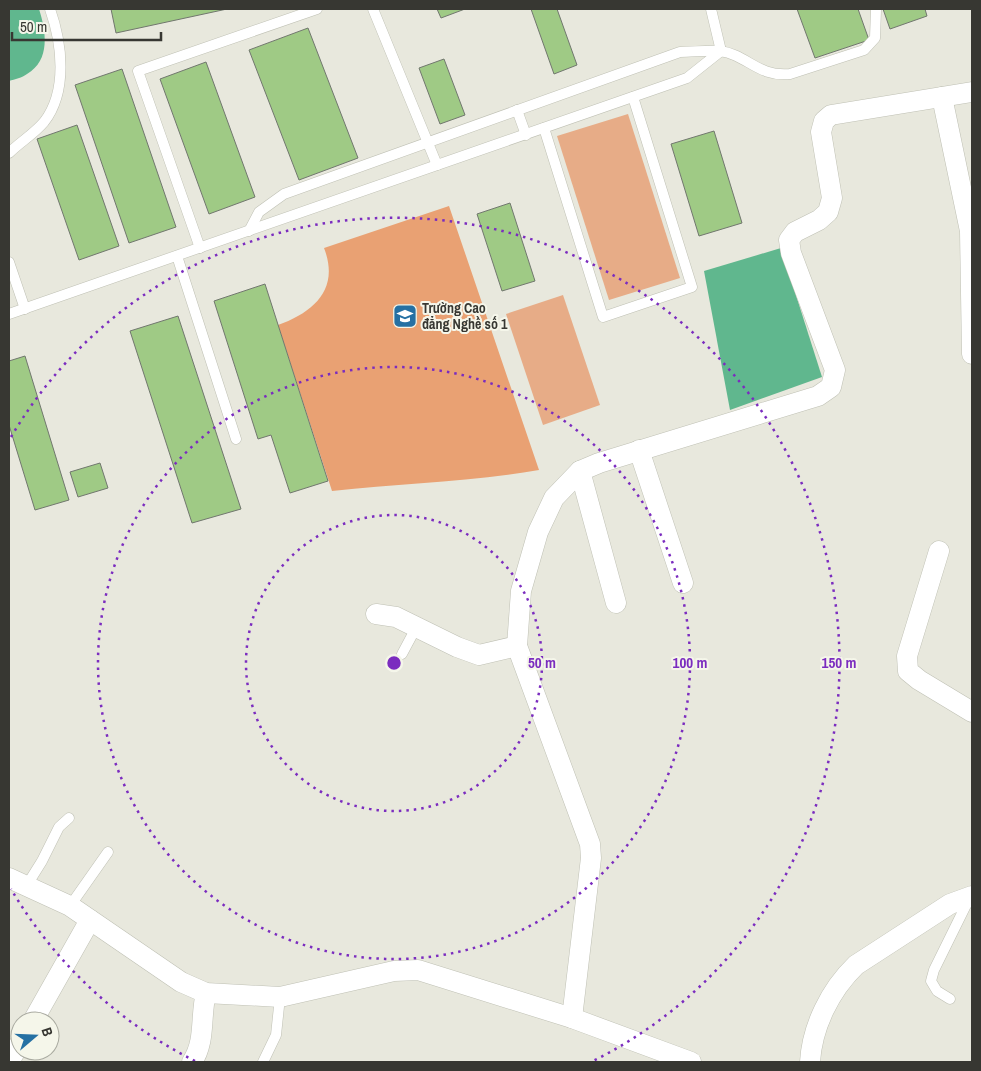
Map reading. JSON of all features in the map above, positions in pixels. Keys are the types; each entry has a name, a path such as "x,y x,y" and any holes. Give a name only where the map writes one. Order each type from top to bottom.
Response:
{"street":[{"path":"572,1018 591,858 590,844 517,646 521,591 538,532 554,498 580,471 639,450 818,396 831,387 835,370 791,253 789,240 795,232 819,220 828,212 832,198 821,132 824,121 831,115 972,92"},
{"path":"942,97 970,231 972,354"},
{"path":"639,450 683,583"},
{"path":"580,471 616,603"},
{"path":"939,551 907,656 908,671 919,680 972,712"},
{"path":"376,614 396,617 457,647 479,654 517,646"},
{"path":"18,882 70,906 181,982 206,993 280,997 394,971 418,970 572,1018 691,1062"},
{"path":"810,1062 811,1048 823,1010 842,978 856,965 950,904 972,896"},
{"path":"38,1011 90,920"},
{"path":"192,1062 203,1034 202,1010 206,993"}],"lane":[{"path":"9,153 35,132 45,121 55,100 61,56 50,9"},
{"path":"200,248 138,70 317,9"},
{"path":"372,9 437,165"},
{"path":"711,9 721,51"},
{"path":"249,230 259,212 275,199 680,52 721,51 768,74 790,74 864,50 870,45 876,31 876,9"},
{"path":"9,314 687,78 721,51"},
{"path":"544,128 603,317 692,287 634,97"},
{"path":"517,110 526,134"},
{"path":"178,256 236,439"},
{"path":"9,262 25,309"},
{"path":"402,654 417,626"},
{"path":"18,882 42,861 59,827 69,818"},
{"path":"70,906 108,852"},
{"path":"950,999 936,991 931,980 934,970 972,896"},
{"path":"263,1062 276,1036 280,997"}],"shaded area":[{"path":"9,9 39,9 45,44 40,61 35,68 23,76 9,81"},
{"path":"628,114 680,278 609,300 557,136"},
{"path":"449,206 539,470 487,477 332,491 278,325 291,320 313,306 326,287 329,276 324,248"},
{"path":"781,248 822,377 730,410 704,271"},
{"path":"563,295 600,405 543,425 506,314"}],"building":[{"path":"111,9 227,9 116,33"},
{"path":"437,9 465,9 441,18"},
{"path":"531,9 557,9 577,65 554,74"},
{"path":"797,9 858,9 869,40 815,58"},
{"path":"883,9 925,9 927,16 890,29"},
{"path":"308,28 358,158 299,180 249,50"},
{"path":"444,59 465,115 440,124 419,68"},
{"path":"206,62 255,197 209,214 160,79"},
{"path":"122,69 176,227 129,243 75,85"},
{"path":"77,125 119,246 79,260 37,139"},
{"path":"714,131 742,223 699,236 671,144"},
{"path":"510,203 535,281 502,291 477,214"},
{"path":"265,284 328,481 290,493 271,435 258,439 214,301"},
{"path":"178,316 241,509 192,523 130,331"},
{"path":"25,356 69,500 35,510 9,425 9,361"},
{"path":"100,463 108,488 78,497 70,472"}],"place":[{"name":"Trường Cao đẳng Nghề số 1","path":"405,316"}]}
